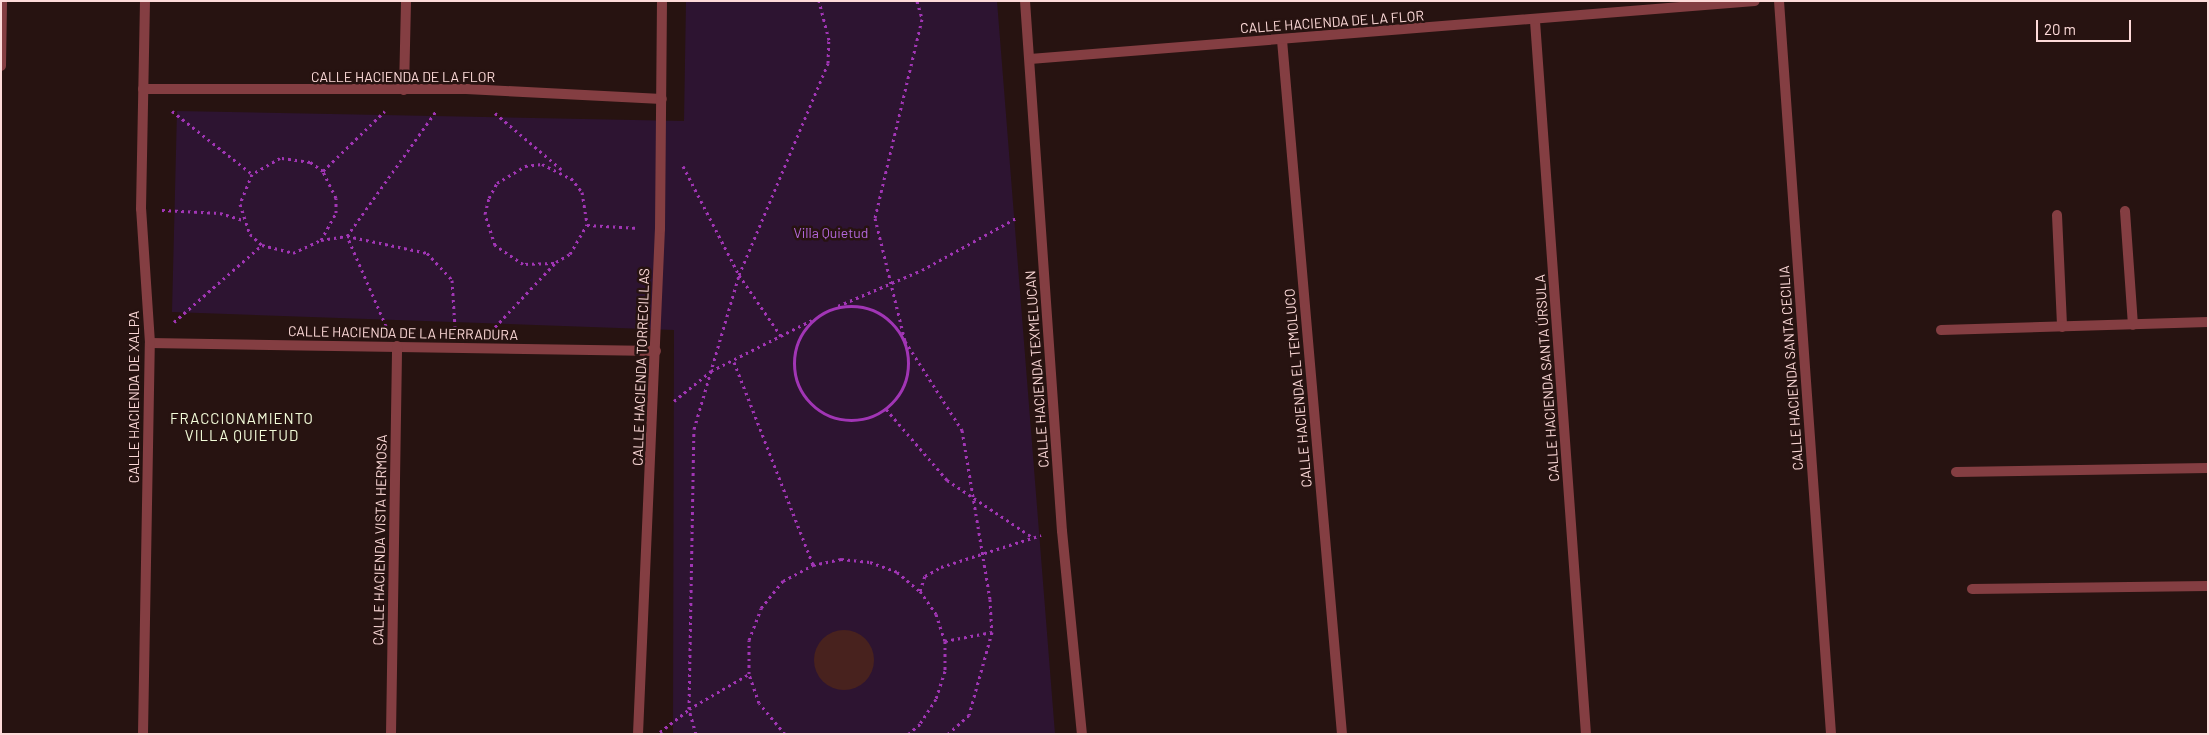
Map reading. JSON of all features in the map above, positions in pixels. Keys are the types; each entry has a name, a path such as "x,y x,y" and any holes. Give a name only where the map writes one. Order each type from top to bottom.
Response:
{"street":[{"path":"1,66 2,1"},
{"name":"CALLE HACIENDA DE XALPA","path":"143,734 150,344 141,209 145,1"},
{"path":"404,90 406,1"},
{"name":"CALLE HACIENDA TORRECILLAS","path":"638,734 660,229 662,1"},
{"name":"CALLE HACIENDA TEXMELUCAN","path":"1025,1 1062,531 1082,734"},
{"name":"CALLE HACIENDA DE LA FLOR","path":"1030,59 1535,21 1755,1"},
{"name":"CALLE HACIENDA SANTA CECILIA","path":"1779,1 1831,734"},
{"name":"CALLE HACIENDA SANTA ÚRSULA","path":"1535,21 1586,734"},
{"name":"CALLE HACIENDA EL TEMOLUCO","path":"1282,40 1342,734"},
{"name":"CALLE HACIENDA DE LA FLOR","path":"143,90 466,89 662,99"},
{"path":"2124,211 2133,325"},
{"path":"2056,215 2062,327"},
{"path":"1941,330 2208,322"},
{"name":"CALLE HACIENDA DE LA HERRADURA","path":"150,344 656,351"},
{"name":"CALLE HACIENDA VISTA HERMOSA","path":"391,734 397,346"},
{"path":"1956,472 2208,468"},
{"path":"1972,589 2208,586"}],"path":[{"path":"696,734 689,709 694,429 740,275 828,63 829,40 818,1"},
{"path":"917,1 922,19 875,218 905,341 962,430 982,552 992,632 969,716 948,734"},
{"path":"466,89 572,179 582,192 587,225 581,241 556,262 474,349"},
{"path":"143,90 252,174"},
{"path":"322,171 346,152 404,90"},
{"path":"347,236 451,90"},
{"path":"322,240 336,214 336,198 322,171 302,160 280,158 252,174 240,204 243,220 262,245 293,252 322,240 347,236 427,253 452,280 452,300"},
{"path":"680,161 740,275 781,336"},
{"path":"556,262 540,266 508,257 488,230 485,214 497,183 526,166 550,167 572,179"},
{"path":"653,418 711,371 734,362 832,309 891,283 1038,206"},
{"path":"141,209 220,213 243,220"},
{"path":"587,225 660,229"},
{"path":"347,236 372,297 397,346"},
{"path":"150,344 262,245"},
{"path":"814,318 802,332 794,350 794,375 804,398 817,410 839,420 855,421 886,409 904,386 908,367 899,331 869,308 832,309"},
{"path":"734,362 813,565"},
{"path":"886,409 947,480 1032,537"},
{"path":"920,591 925,576 982,552 1032,537 1062,531"},
{"path":"785,734 759,704 749,674 749,640 761,608 783,582 813,565 842,559 870,562 897,572 920,591 936,614 944,641 945,671 936,700 920,724 908,734"},
{"path":"944,641 992,632"},
{"path":"657,734 689,709 749,674"}],"green space":[{"name":"Villa Quietud","path":"686,1 997,1 1055,734 673,734 674,330 172,312 177,111 684,121"}],"building":[{"path":"838,630 850,630 861,635 869,643 874,654 872,672 861,685 850,690 838,690 827,685 819,677 814,666 814,654 819,643 827,635"}],"district":[{"name":"FRACCIONAMIENTO VILLA QUIETUD","path":"242,426"}]}
